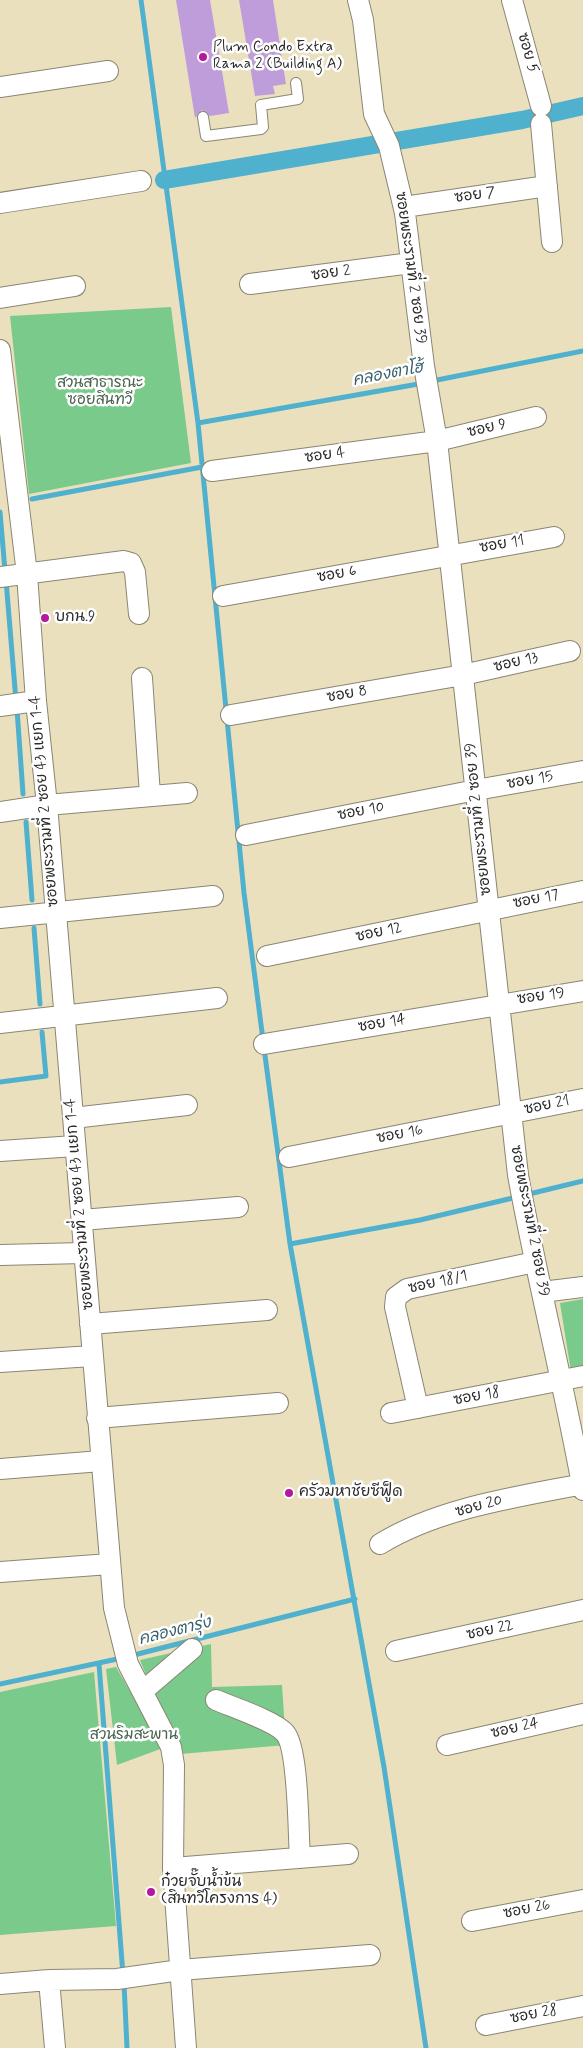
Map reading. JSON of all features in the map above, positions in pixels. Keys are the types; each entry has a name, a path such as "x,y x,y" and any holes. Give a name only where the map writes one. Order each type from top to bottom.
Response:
{"street":[{"name":"ซอยพระรามที่ 2 ซอย 39","path":"358,0 363,20 371,102 385,138 404,207 424,366 437,441 518,1175 583,1486"},
{"name":"ซอย 5","path":"512,0 541,115 547,186"},
{"path":"0,87 108,71"},
{"path":"0,203 141,181"},
{"path":"547,186 552,242"},
{"name":"ซอย 7","path":"404,207 547,186"},
{"name":"ซอย 2","path":"250,284 411,263"},
{"path":"0,298 75,286"},
{"name":"ซอยพระรามที่ 2 ซอย 43 แยก 1-4","path":"0,350 4,414 27,574 36,702 47,805 114,1608 128,1664 171,1747 173,1756 173,1868 186,2048"},
{"name":"ซอย 9","path":"437,441 536,417"},
{"name":"ซอย 4","path":"212,471 437,441"},
{"name":"ซอย 11","path":"450,554 554,537"},
{"name":"ซอย 6","path":"223,596 450,554"},
{"path":"0,577 124,561 131,563 134,572 139,614"},
{"name":"ซอย 13","path":"463,675 570,651"},
{"name":"ซอย 8","path":"232,715 463,675"},
{"path":"142,678 150,795"},
{"path":"0,706 36,702"},
{"name":"ซอย 15","path":"476,790 583,772"},
{"name":"ซอย 10","path":"246,835 476,790"},
{"path":"0,812 47,805 187,793"},
{"name":"ซอย 17","path":"490,909 583,891"},
{"path":"0,918 213,896"},
{"name":"ซอย 12","path":"267,956 490,909"},
{"name":"ซอย 19","path":"500,1003 583,991"},
{"path":"0,1023 217,998"},
{"name":"ซอย 14","path":"264,1044 500,1003"},
{"name":"ซอย 21","path":"511,1113 583,1098"},
{"path":"73,1118 187,1105"},
{"name":"ซอย 16","path":"289,1157 511,1113"},
{"path":"0,1151 75,1146"},
{"path":"82,1220 238,1207"},
{"path":"0,1255 83,1253"},
{"name":"ซอย 18/1","path":"418,1408 395,1307 396,1297 400,1292 535,1262"},
{"path":"542,1292 583,1287"},
{"path":"90,1324 267,1310"},
{"path":"0,1362 92,1356"},
{"name":"ซอย 18","path":"391,1413 583,1376"},
{"path":"97,1418 278,1403"},
{"path":"0,1469 101,1461"},
{"name":"ซอย 20","path":"380,1544 419,1524 491,1503 583,1486"},
{"path":"0,1572 110,1564"},
{"name":"ซอย 22","path":"396,1651 583,1610"},
{"path":"143,1690 192,1649"},
{"path":"216,1700 276,1726 286,1733 292,1746 300,1858"},
{"name":"ซอย 24","path":"447,1745 583,1714"},
{"path":"173,1868 348,1854"},
{"name":"ซอย 26","path":"472,1921 583,1900"},
{"path":"0,1984 49,1980 117,1979 180,1970 370,1955"},
{"path":"49,1980 55,2048"},
{"name":"ซอย 28","path":"486,2025 583,2006"}],"lane":[{"path":"203,117 205,135 208,136 261,129 263,125 261,106 298,99 296,84"}],"green space":[{"name":"สวนสาธารณะ ซอยสินทวี","path":"171,307 191,463 29,494 10,316"},
{"path":"583,1299 583,1370 571,1372 560,1303"},
{"path":"211,1644 212,1687 282,1685 286,1745 180,1754 167,1718 140,1660"},
{"name":"สวนริมสะพาน","path":"116,1667 163,1748 117,1765 106,1669"},
{"path":"94,1672 116,1926 0,1935 0,1692"}],"building":[{"name":"Plum Condo Extra Rama 2 (Building A)","path":"176,0 210,0 229,113 210,116 202,110 195,118"},
{"path":"239,0 273,0 286,84 273,86 275,94 255,96"}],"waterway":[{"path":"141,0 198,423 244,893 263,1040"},
{"path":"164,180 522,120 583,106"},
{"name":"คลองตาโฮ้","path":"432,381 583,351"},
{"name":"คลองตาโฮ้","path":"198,423 424,383"},
{"path":"32,499 202,467"},
{"path":"0,512 5,571"},
{"path":"6,580 16,701"},
{"path":"17,709 23,794"},
{"path":"26,822 32,900"},
{"path":"34,928 40,1004"},
{"path":"0,1082 46,1076 42,1032"},
{"path":"264,1048 290,1244 384,1767 426,2048"},
{"path":"525,1195 583,1181"},
{"path":"290,1244 420,1220 517,1197"},
{"name":"คลองตารุ่ง","path":"130,1656 355,1599"},
{"name":"คลองตารุ่ง","path":"0,1684 122,1658"},
{"path":"99,1664 123,1975"},
{"path":"124,1983 127,2048"}],"place":[{"name":"Plum Condo Extra Rama 2 (Building A)","path":"203,57"},
{"name":"บกน.9","path":"45,618"},
{"name":"ครัวมหาชัยซีฟู็ด","path":"289,1493"},
{"name":"ก๋วยจั๊บน้ำข้น (สินทวีโครงการ 4)","path":"151,1892"}]}
